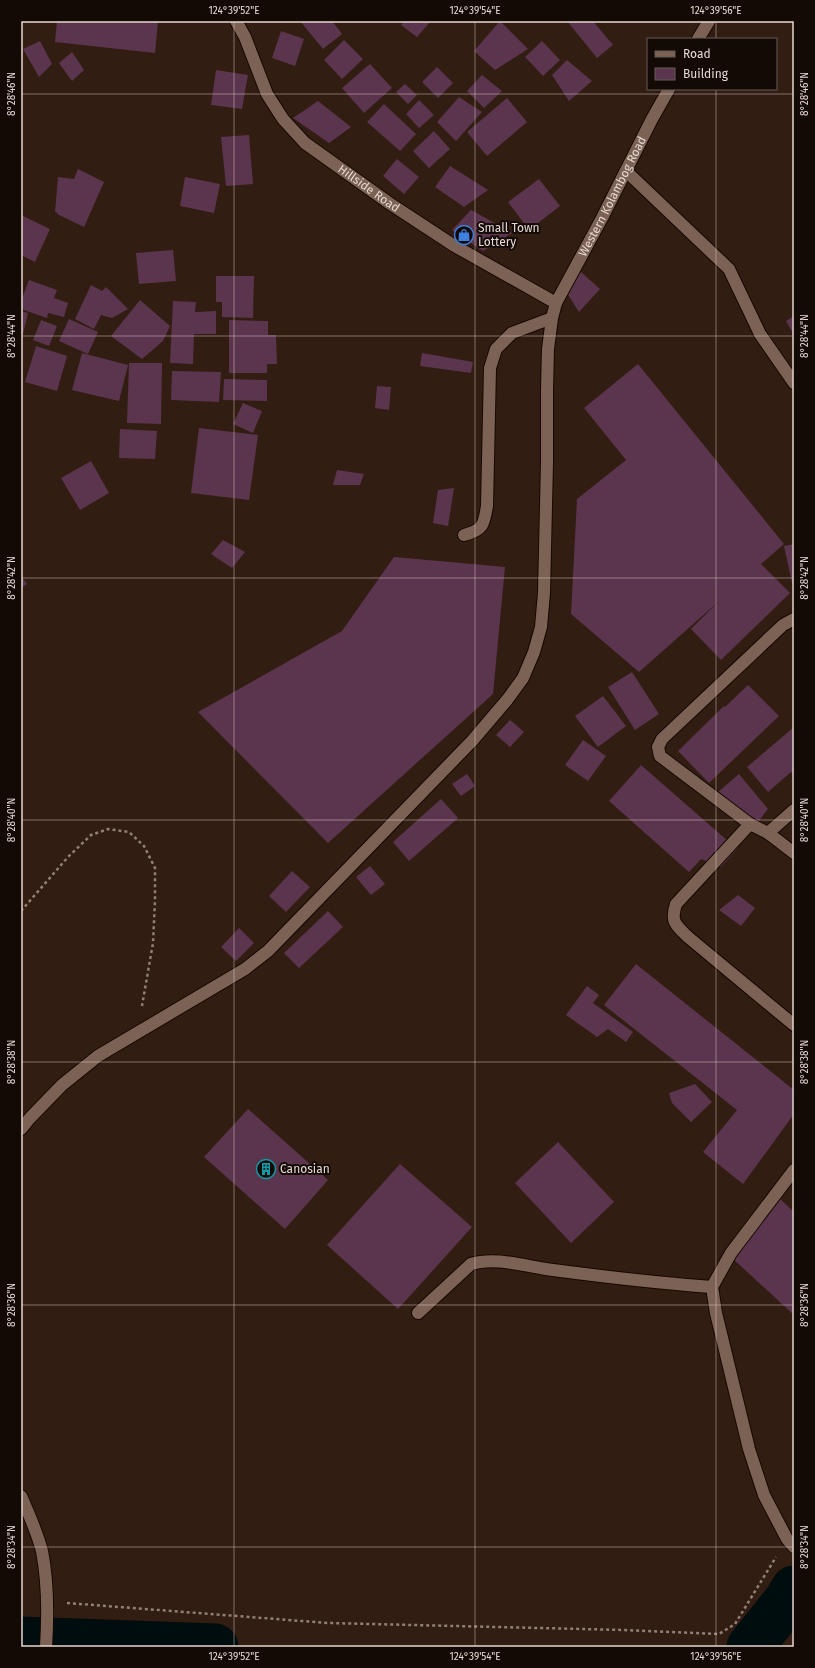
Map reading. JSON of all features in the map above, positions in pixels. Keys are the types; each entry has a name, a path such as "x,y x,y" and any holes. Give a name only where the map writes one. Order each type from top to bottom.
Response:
{"street":[{"name":"Hillside Road","path":"236,21 252,55 267,94 283,118 305,143 389,203 453,245 556,303"},
{"path":"699,38 709,21"},
{"name":"Western Kolambog Road","path":"21,1129 62,1085 98,1056 246,969 268,951 472,741 507,700 523,678 534,652 541,627 544,593 548,349 552,318 556,303 626,171 652,118 668,90"},
{"path":"626,171 729,269 760,334 794,383"},
{"path":"464,535 477,531 485,520 487,506 490,368 496,349 512,333 552,318"},
{"path":"794,619 783,625 662,739 658,747 660,756 750,824 768,833 794,853"},
{"path":"768,833 794,810"},
{"path":"750,824 676,904 673,915 675,924 688,937 794,1025"},
{"path":"790,1543 764,1495 749,1449 716,1313 712,1288 731,1253 794,1170"},
{"path":"418,1313 471,1264 481,1261 519,1264 549,1270 656,1283 712,1288"},
{"path":"21,1496 34,1526 42,1551 47,1601 46,1647"}],"path":[{"path":"21,911 68,857 91,835 108,829 129,832 144,846 155,868 155,900 153,943 137,1032"},
{"path":"47,1601 328,1624 624,1630 719,1634 735,1624 790,1543"}],"building":[{"path":"57,21 158,21 155,53 55,42"},
{"path":"300,21 332,21 342,34 323,49"},
{"path":"404,21 431,21 417,37 401,25"},
{"path":"500,21 528,49 495,70 474,51"},
{"path":"567,21 593,21 613,45 597,58"},
{"path":"281,31 304,39 295,66 272,58"},
{"path":"344,40 363,59 342,79 324,60"},
{"path":"40,41 52,64 39,77 23,49"},
{"path":"542,41 560,60 543,76 525,57"},
{"path":"72,52 84,70 72,81 59,63"},
{"path":"567,60 592,81 569,101 552,75"},
{"path":"370,64 392,88 364,113 342,88"},
{"path":"437,67 453,83 438,98 422,82"},
{"path":"216,70 248,75 242,109 211,105"},
{"path":"482,75 502,91 484,108 467,91"},
{"path":"405,84 417,95 408,104 396,92"},
{"path":"459,97 482,112 456,141 437,122"},
{"path":"507,98 527,122 487,156 467,132"},
{"path":"419,100 434,115 419,128 406,114"},
{"path":"318,101 351,127 329,143 293,118"},
{"path":"384,104 416,134 400,151 367,122"},
{"path":"434,131 450,149 429,168 413,151"},
{"path":"249,135 253,184 226,186 221,137"},
{"path":"397,159 419,177 404,194 383,176"},
{"path":"450,166 488,190 464,207 435,187"},
{"path":"78,169 104,182 84,227 55,212 58,177 74,179"},
{"path":"185,177 220,184 214,213 180,206"},
{"path":"539,179 560,206 529,230 508,202"},
{"path":"471,210 512,233 483,251 452,230"},
{"path":"21,215 50,229 35,262 21,255"},
{"path":"173,250 176,281 139,284 136,253"},
{"path":"581,272 600,289 579,312 565,290"},
{"path":"216,276 254,276 253,318 222,317 222,302 216,302"},
{"path":"29,280 57,290 54,298 68,303 64,317 48,313 47,318 21,309 21,301"},
{"path":"91,285 102,291 106,287 128,309 112,318 101,315 94,329 75,319"},
{"path":"140,300 170,326 163,341 142,359 111,336"},
{"path":"173,301 196,302 195,312 216,311 216,334 194,334 193,364 170,363"},
{"path":"21,311 28,313 23,334 21,333"},
{"path":"794,316 794,335 786,321"},
{"path":"69,319 98,332 88,354 59,341"},
{"path":"41,320 57,326 49,346 33,340"},
{"path":"229,320 268,321 268,335 276,335 277,364 267,364 267,373 229,373"},
{"path":"36,346 67,356 57,391 25,382"},
{"path":"82,353 128,365 119,401 72,390"},
{"path":"422,353 473,362 471,373 420,366"},
{"path":"129,363 162,363 161,424 127,423"},
{"path":"638,364 784,544 761,564 790,593 721,660 691,629 718,602 639,672 571,614 577,499 626,460 584,408"},
{"path":"172,371 221,372 219,402 171,400"},
{"path":"224,379 267,380 267,401 223,400"},
{"path":"377,386 391,387 389,410 375,408"},
{"path":"243,403 262,411 253,433 233,424"},
{"path":"199,428 258,435 249,500 191,493"},
{"path":"120,429 157,431 155,459 119,458"},
{"path":"91,461 109,493 80,510 61,478"},
{"path":"337,470 364,474 360,485 333,485"},
{"path":"454,488 448,526 433,523 438,490"},
{"path":"223,540 245,552 232,568 211,554"},
{"path":"794,544 794,587 793,587 784,546"},
{"path":"394,557 505,567 493,694 328,843 198,712 342,631"},
{"path":"21,576 27,584 21,588"},
{"path":"632,672 659,714 635,730 608,687"},
{"path":"748,685 779,716 709,783 678,751"},
{"path":"603,696 626,726 598,747 575,716"},
{"path":"510,720 524,732 510,747 496,735"},
{"path":"794,727 794,775 791,772 768,792 747,767"},
{"path":"583,740 606,756 588,781 565,765"},
{"path":"641,765 737,849 721,867 701,859 689,872 609,801"},
{"path":"467,774 475,786 461,796 452,784"},
{"path":"739,774 768,809 758,822 718,792"},
{"path":"441,799 458,818 409,861 393,842"},
{"path":"370,866 385,884 371,895 356,877"},
{"path":"292,871 310,887 286,912 269,896"},
{"path":"738,895 755,908 741,926 719,910"},
{"path":"328,911 343,927 299,968 284,953"},
{"path":"239,928 254,943 236,961 221,947"},
{"path":"636,964 794,1090 794,1114 743,1184 703,1152 737,1110 604,1005"},
{"path":"587,986 599,995 593,1003 633,1032 626,1042 608,1029 597,1037 566,1015"},
{"path":"695,1084 712,1102 691,1122 672,1103 669,1093"},
{"name":"Canosian","path":"248,1109 328,1180 285,1229 204,1157"},
{"path":"558,1142 614,1202 571,1243 515,1183"},
{"path":"400,1164 472,1227 398,1309 327,1245"},
{"path":"778,1197 794,1212 794,1315 731,1257"}],"waterway":[{"path":"750,1647 787,1601 794,1589"},
{"path":"21,1640 215,1647"}],"place":[{"name":"Small Town Lottery","path":"464,235"},
{"name":"Canosian","path":"266,1169"}]}
